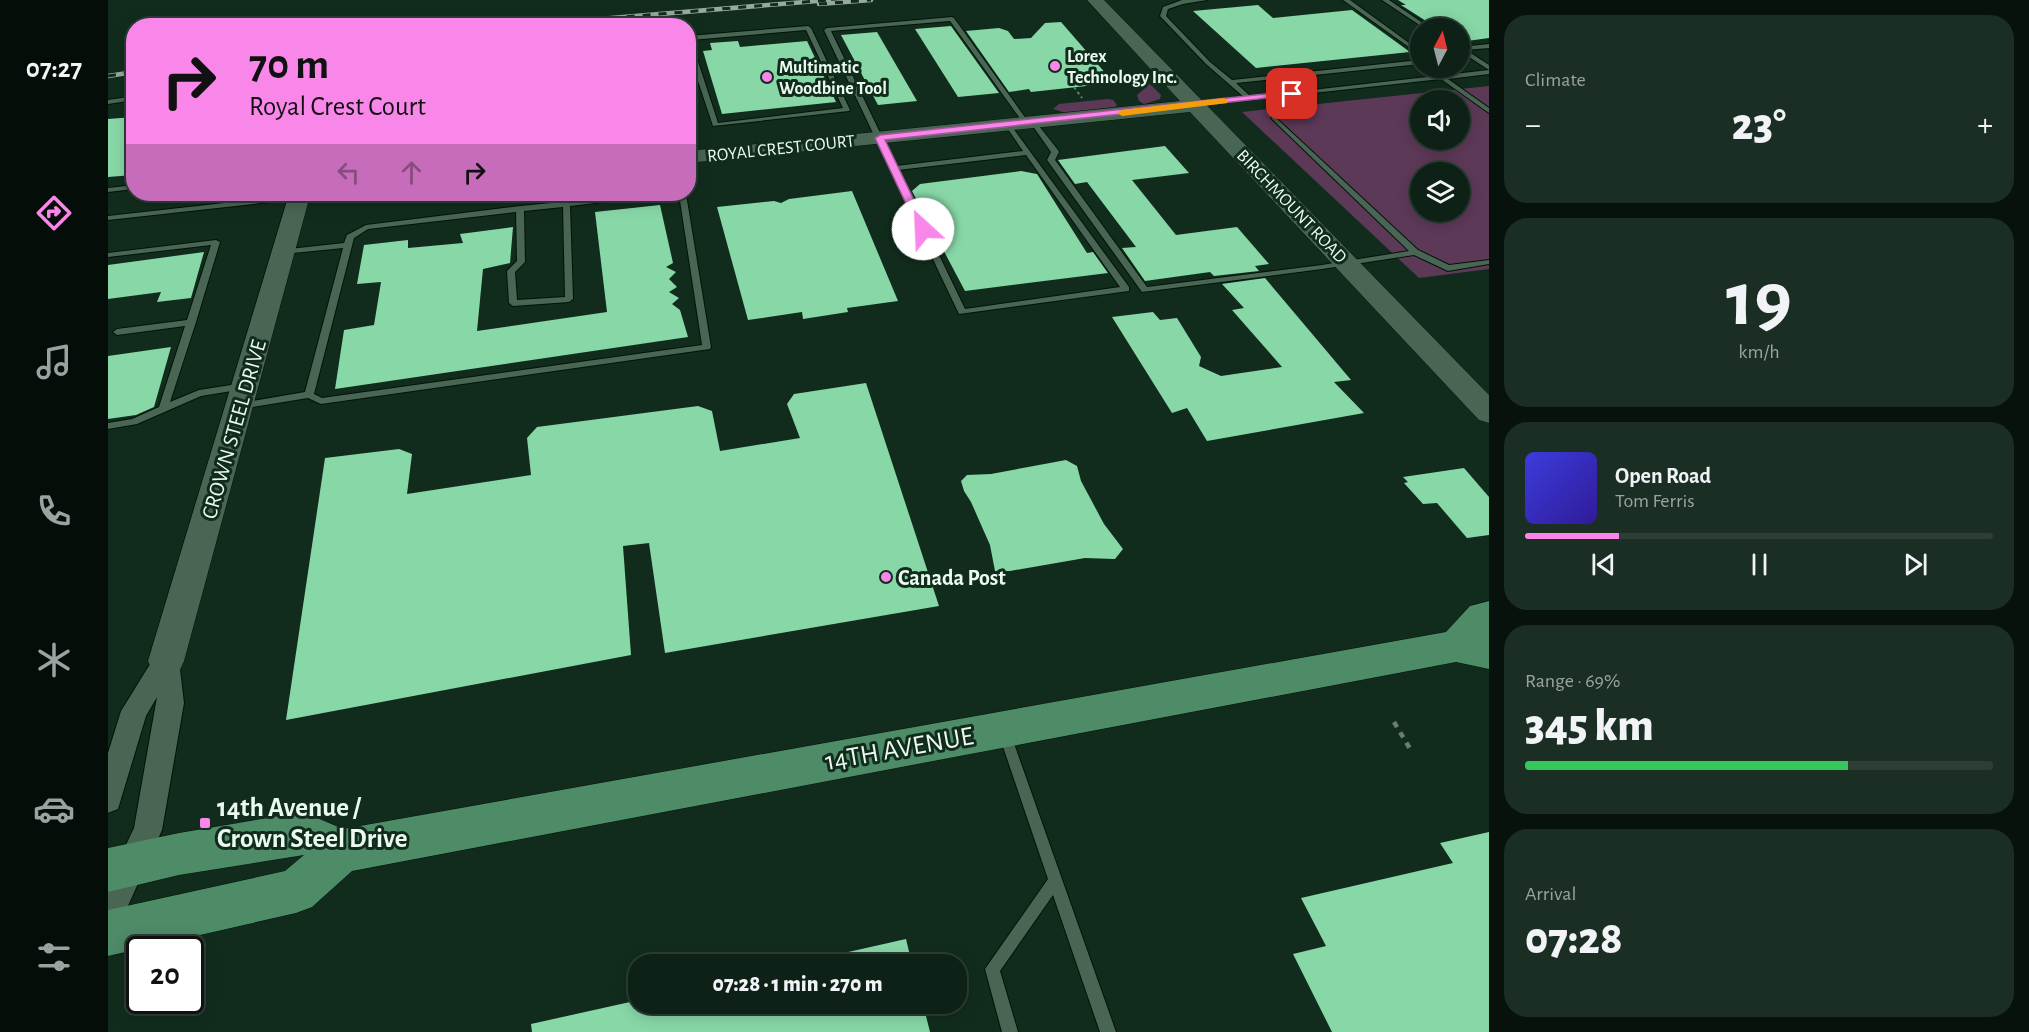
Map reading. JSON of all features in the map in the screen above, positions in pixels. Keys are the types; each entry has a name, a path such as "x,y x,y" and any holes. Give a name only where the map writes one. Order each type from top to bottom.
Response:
{"main road":[{"name":"14TH AVENUE","path":"342,851 664,790 1472,650 1484,617 1489,616"},
{"path":"108,933 296,891 342,851 303,833 179,854 120,868"}],"street":[{"name":"BIRCHMOUNT ROAD","path":"1095,0 1489,413"},
{"name":"ROYAL CREST COURT","path":"696,156 1196,105"},
{"name":"CROWN STEEL DRIVE","path":"108,799 134,711 166,661 297,201"},
{"name":"CROWN STEEL DRIVE","path":"108,915 120,868 148,830 171,703 166,661"}],"lane":[{"path":"1204,0 1182,2 1165,8 1163,16 1249,98"},
{"path":"1346,0 1410,46"},
{"path":"1385,0 1412,18"},
{"path":"1022,123 1029,153 1126,289 962,312 827,30 952,19 1022,123 1055,152 1051,160 1145,290 1415,252"},
{"path":"696,38 808,28 847,111 716,125 696,64"},
{"path":"1489,46 1460,49 1489,70"},
{"path":"822,57 840,56"},
{"path":"1230,82 1410,63"},
{"path":"1470,73 1489,70"},
{"path":"1196,105 1433,78"},
{"path":"1443,78 1489,111"},
{"path":"108,102 126,99"},
{"path":"1274,118 1415,252 1448,268 1489,262"},
{"path":"894,168 1029,153"},
{"path":"108,190 126,188"},
{"path":"108,218 249,201"},
{"path":"309,395 350,237 366,226 520,208 552,201"},
{"path":"520,208 521,262 511,271 513,303 569,299 566,201"},
{"path":"108,426 134,422 199,393 242,396 309,395 321,400 707,347 683,201"},
{"path":"108,255 216,242 163,409"},
{"path":"282,252 348,245"},
{"path":"117,332 192,322"},
{"path":"1004,730 1108,1032"},
{"path":"1010,1032 992,969 1055,881"}],"path":[{"path":"1074,87 1082,98"},
{"path":"1394,722 1412,752"}],"shaded area":[{"path":"1143,84 1150,84 1161,95 1160,99 1144,104 1139,101 1137,95 1144,89"},
{"path":"1489,86 1489,269 1419,278 1242,112 1410,94 1410,150 1470,150 1470,90 1451,90"},
{"path":"1113,100 1117,105 1066,113 1053,109 1059,104"}],"building":[{"path":"1398,0 1489,0 1489,38 1470,41 1470,18 1421,18 1401,5 1406,5"},
{"path":"1258,5 1273,18 1352,10 1410,52 1256,68 1193,11"},
{"name":"Lorex Technology Inc.","path":"1061,22 1114,83 1031,92 1029,89 1009,92 966,31 999,28 1008,31 1014,39 1031,38 1045,23"},
{"path":"951,26 999,93 958,97 915,29"},
{"path":"877,32 917,101 878,105 841,35"},
{"name":"Multimatic Woodbine Tool","path":"738,41 740,47 807,41 836,102 722,114 703,51 712,50 710,43"},
{"path":"126,118 126,176 108,177 108,119"},
{"path":"1165,146 1189,173 1132,180 1176,235 1237,227 1269,264 1255,266 1259,271 1214,276 1210,272 1145,281 1122,248 1136,247 1087,182 1075,184 1058,160"},
{"path":"1021,171 1037,174 1087,253 1093,252 1108,273 965,291 912,191 920,184"},
{"path":"852,191 898,301 847,308 848,312 803,319 802,312 748,320 717,207 774,201 781,203 789,199"},
{"path":"660,205 673,263 666,267 676,272 669,279 677,287 669,292 679,298 672,304 680,310 688,337 335,389 344,330 374,325 381,282 357,284 364,245 408,240 408,248 463,243 460,234 513,227 510,263 483,269 477,331 607,312 595,212"},
{"path":"204,252 191,298 157,302 161,292 108,299 108,265"},
{"path":"1265,278 1351,380 1334,382 1364,413 1207,441 1187,408 1172,413 1112,317 1153,312 1160,320 1177,318 1201,357 1199,366 1221,376 1282,367 1232,310 1244,308 1222,284"},
{"path":"171,347 154,407 136,415 108,419 108,356"},
{"path":"866,383 939,606 665,653 649,543 623,546 631,655 286,720 325,458 399,449 412,454 407,494 531,475 527,438 537,427 698,406 712,411 720,451 800,438 787,404 794,394"},
{"path":"1066,460 1077,466 1081,481 1104,524 1123,549 1115,559 1085,558 1010,571 995,571 990,545 961,481 967,475 991,474"},
{"path":"1464,468 1489,497 1489,535 1467,538 1437,503 1423,504 1404,483 1408,482 1403,477"},
{"path":"1489,832 1489,1032 1332,1032 1293,954 1326,946 1301,898 1453,863 1440,843"},
{"path":"906,939 910,954 839,954"},
{"path":"628,1002 628,1014 926,1014 930,1032 532,1032 531,1024"}],"railway":[{"path":"612,18 829,0"},
{"path":"819,4 871,0"},
{"path":"108,76 126,73"}],"slow traffic":[{"path":"1122,113 1224,101"}],"place":[{"name":"Lorex Technology Inc.","path":"1055,66"},
{"name":"Multimatic Woodbine Tool","path":"767,77"},
{"name":"Canada Post","path":"886,577"},
{"name":"14th Avenue / Crown Steel Drive","path":"205,823"}],"route":[{"path":"923,229 880,138 1292,94"}]}
